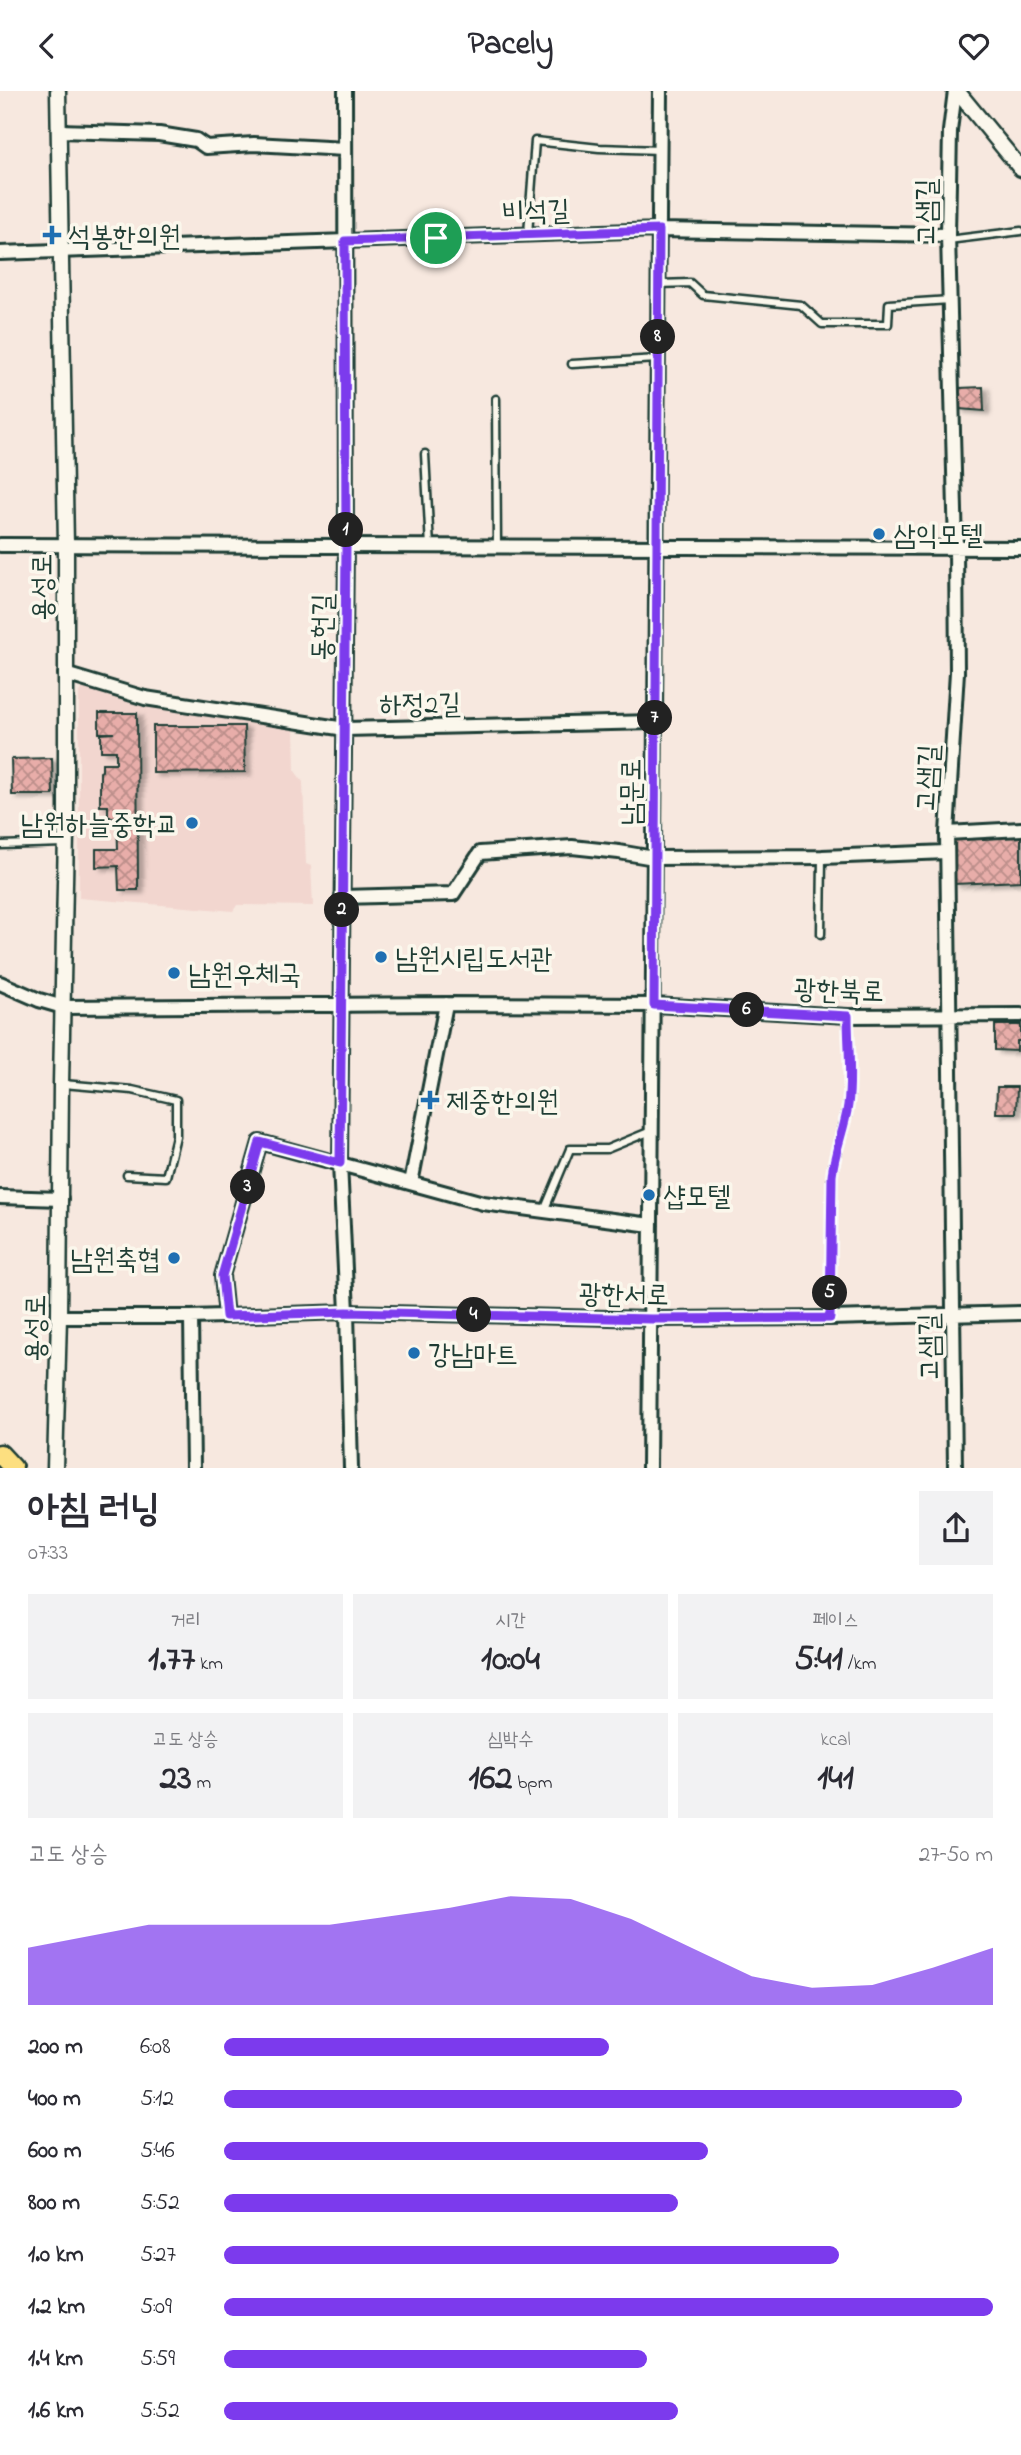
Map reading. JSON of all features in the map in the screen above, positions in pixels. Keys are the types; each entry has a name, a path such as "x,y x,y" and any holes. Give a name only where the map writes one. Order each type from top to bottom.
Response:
{"main road":[{"path":"0,1454 13,1468"}],"street":[{"name":"용성로","path":"54,1465 60,1317 66,843 66,545 58,91"},
{"name":"동헌길","path":"345,91 346,547 340,1163 351,1468"},
{"name":"남문로","path":"649,1468 660,91"},
{"path":"956,91 1021,169"},
{"name":"고샘길","path":"955,1468 947,833 957,672 948,238 950,131 956,91"},
{"path":"59,131 159,134 196,140 206,147 254,144 345,149"},
{"name":"비석길","path":"0,253 659,230 948,238"},
{"path":"0,545 1021,548"},
{"name":"하정2길","path":"65,674 145,698 345,729 655,722"},
{"path":"947,833 1021,829"},
{"path":"342,897 453,894 480,853 572,847 654,858 821,857 947,852"},
{"name":"광한북로","path":"0,983 63,1007 446,1003 654,1005 848,1016 1021,1015"},
{"path":"411,1183 446,1003"},
{"path":"226,1316 222,1276 260,1142 483,1203 651,1225"},
{"path":"0,1197 61,1199"},
{"name":"광한서로","path":"60,1317 191,1317 347,1312 652,1319 1021,1313"},
{"path":"191,1317 193,1468"}],"lane":[{"path":"528,235 535,141 660,151"},
{"name":"비석길","path":"948,238 1021,231"},
{"path":"659,284 690,283 703,295 801,305 822,324 888,324 890,305 950,300"},
{"path":"572,364 658,359"},
{"path":"496,399 498,547"},
{"path":"425,454 430,547"},
{"path":"0,845 66,843"},
{"name":"광한북로","path":"821,857 821,934"},
{"path":"830,1318 832,1176 833,1162 848,1106 848,1016"},
{"path":"61,1084 132,1090 176,1100 176,1136 166,1177 127,1175"},
{"path":"544,1211 570,1149 607,1149 651,1131"}],"shaded area":[{"name":"남원하늘중학교","path":"83,688 143,704 294,726 295,771 303,782 306,864 311,866 313,906 237,905 233,911 79,898 79,692"}],"building":[{"path":"983,387 984,411 959,409 959,388"},
{"path":"99,713 137,713 138,890 119,890 118,866 96,867 96,849 118,849 117,817 108,817 108,806 100,806 102,763 116,763 116,751 101,751 101,734 114,733 99,733"},
{"path":"153,726 244,726 245,772 153,773"},
{"path":"52,758 53,795 12,795 11,759"},
{"path":"1021,832 1021,881 954,884 952,835"},
{"path":"995,1025 1021,1025 1021,1041 1017,1041 1017,1051 995,1050"},
{"path":"997,1087 1017,1087 1016,1113 996,1113"}],"place":[{"name":"석봉한의원","path":"52,235"},
{"name":"삼익모텔","path":"879,534"},
{"name":"남원하늘중학교","path":"192,823"},
{"name":"남원시립도서관","path":"381,957"},
{"name":"남원우체국","path":"174,973"},
{"name":"제중한의원","path":"430,1100"},
{"name":"샵모텔","path":"649,1195"},
{"name":"남원축협","path":"174,1258"},
{"name":"강남마트","path":"414,1353"}],"route":[{"path":"659,230 654,1005 848,1016 848,1106 833,1162 832,1176 830,1318 652,1319 347,1312 226,1316 222,1276 260,1142 340,1163 346,547 345,241 436,238 659,230"}]}
